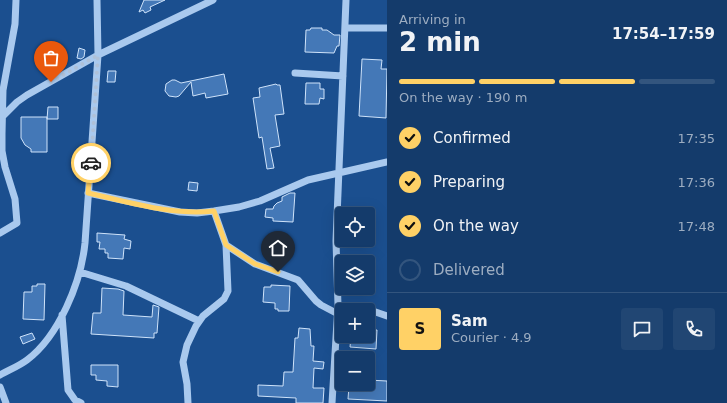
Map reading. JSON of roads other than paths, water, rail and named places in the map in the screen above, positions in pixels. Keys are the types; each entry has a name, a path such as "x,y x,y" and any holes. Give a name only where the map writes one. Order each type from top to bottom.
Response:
{"street":[{"path":"0,233 17,223 15,199 5,167 2,151 3,90 14,24 16,0"},
{"path":"0,375 27,360 52,331 62,315 80,272 85,243 98,55 97,0"},
{"path":"2,117 17,102 27,95 98,55 213,0"},
{"path":"338,303 336,241 346,0"},
{"path":"345,28 387,28"},
{"path":"294,73 343,76"},
{"path":"88,193 180,212 197,213 246,205 260,201 308,180 387,162"},
{"path":"188,403 187,384 183,362 187,345 199,321 211,308 224,299 228,291 226,245 214,211"},
{"path":"226,245 255,264 298,280 316,301 335,312"},
{"path":"80,272 126,286 199,321"},
{"path":"375,312 387,316"},
{"path":"62,315 68,390 75,400 81,403"},
{"path":"332,403 336,343"},
{"path":"0,387 6,403"}]}
